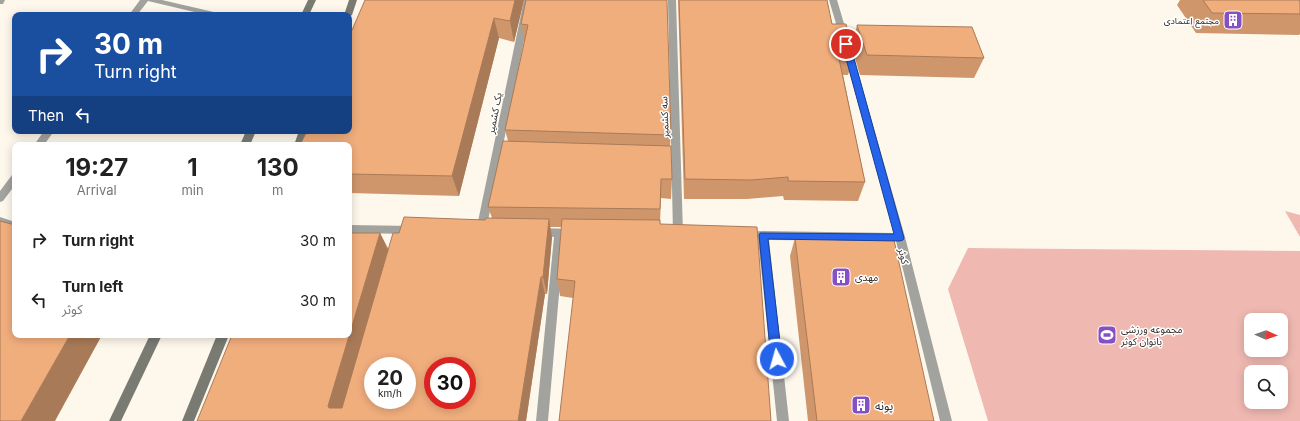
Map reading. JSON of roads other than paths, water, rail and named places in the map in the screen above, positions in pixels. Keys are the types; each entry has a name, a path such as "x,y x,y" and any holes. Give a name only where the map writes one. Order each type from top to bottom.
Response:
{"main road":[{"path":"306,12 312,0"},
{"path":"349,12 354,0"},
{"path":"115,421 155,338"},
{"path":"188,421 222,338"}],"street":[{"path":"135,12 144,0"},
{"path":"151,0 205,12"},
{"name":"یک کشمیر","path":"481,231 528,0"},
{"name":"سه کشمیر","path":"672,0 678,234"},
{"name":"کوثر","path":"833,0 900,238 946,421"},
{"path":"0,198 12,182"},
{"path":"0,221 12,225"},
{"path":"352,229 401,234 426,230"},
{"path":"528,232 583,233"},
{"path":"542,421 559,233"},
{"path":"732,235 900,238"},
{"path":"763,235 783,421"}],"place":[{"name":"مجتمع اعتمادی","path":"1233,20"},
{"name":"مهدی","path":"841,277"},
{"name":"مجموعه ورزشی بانوان کوثر","path":"1107,335"},
{"name":"پونه","path":"861,405"}]}
